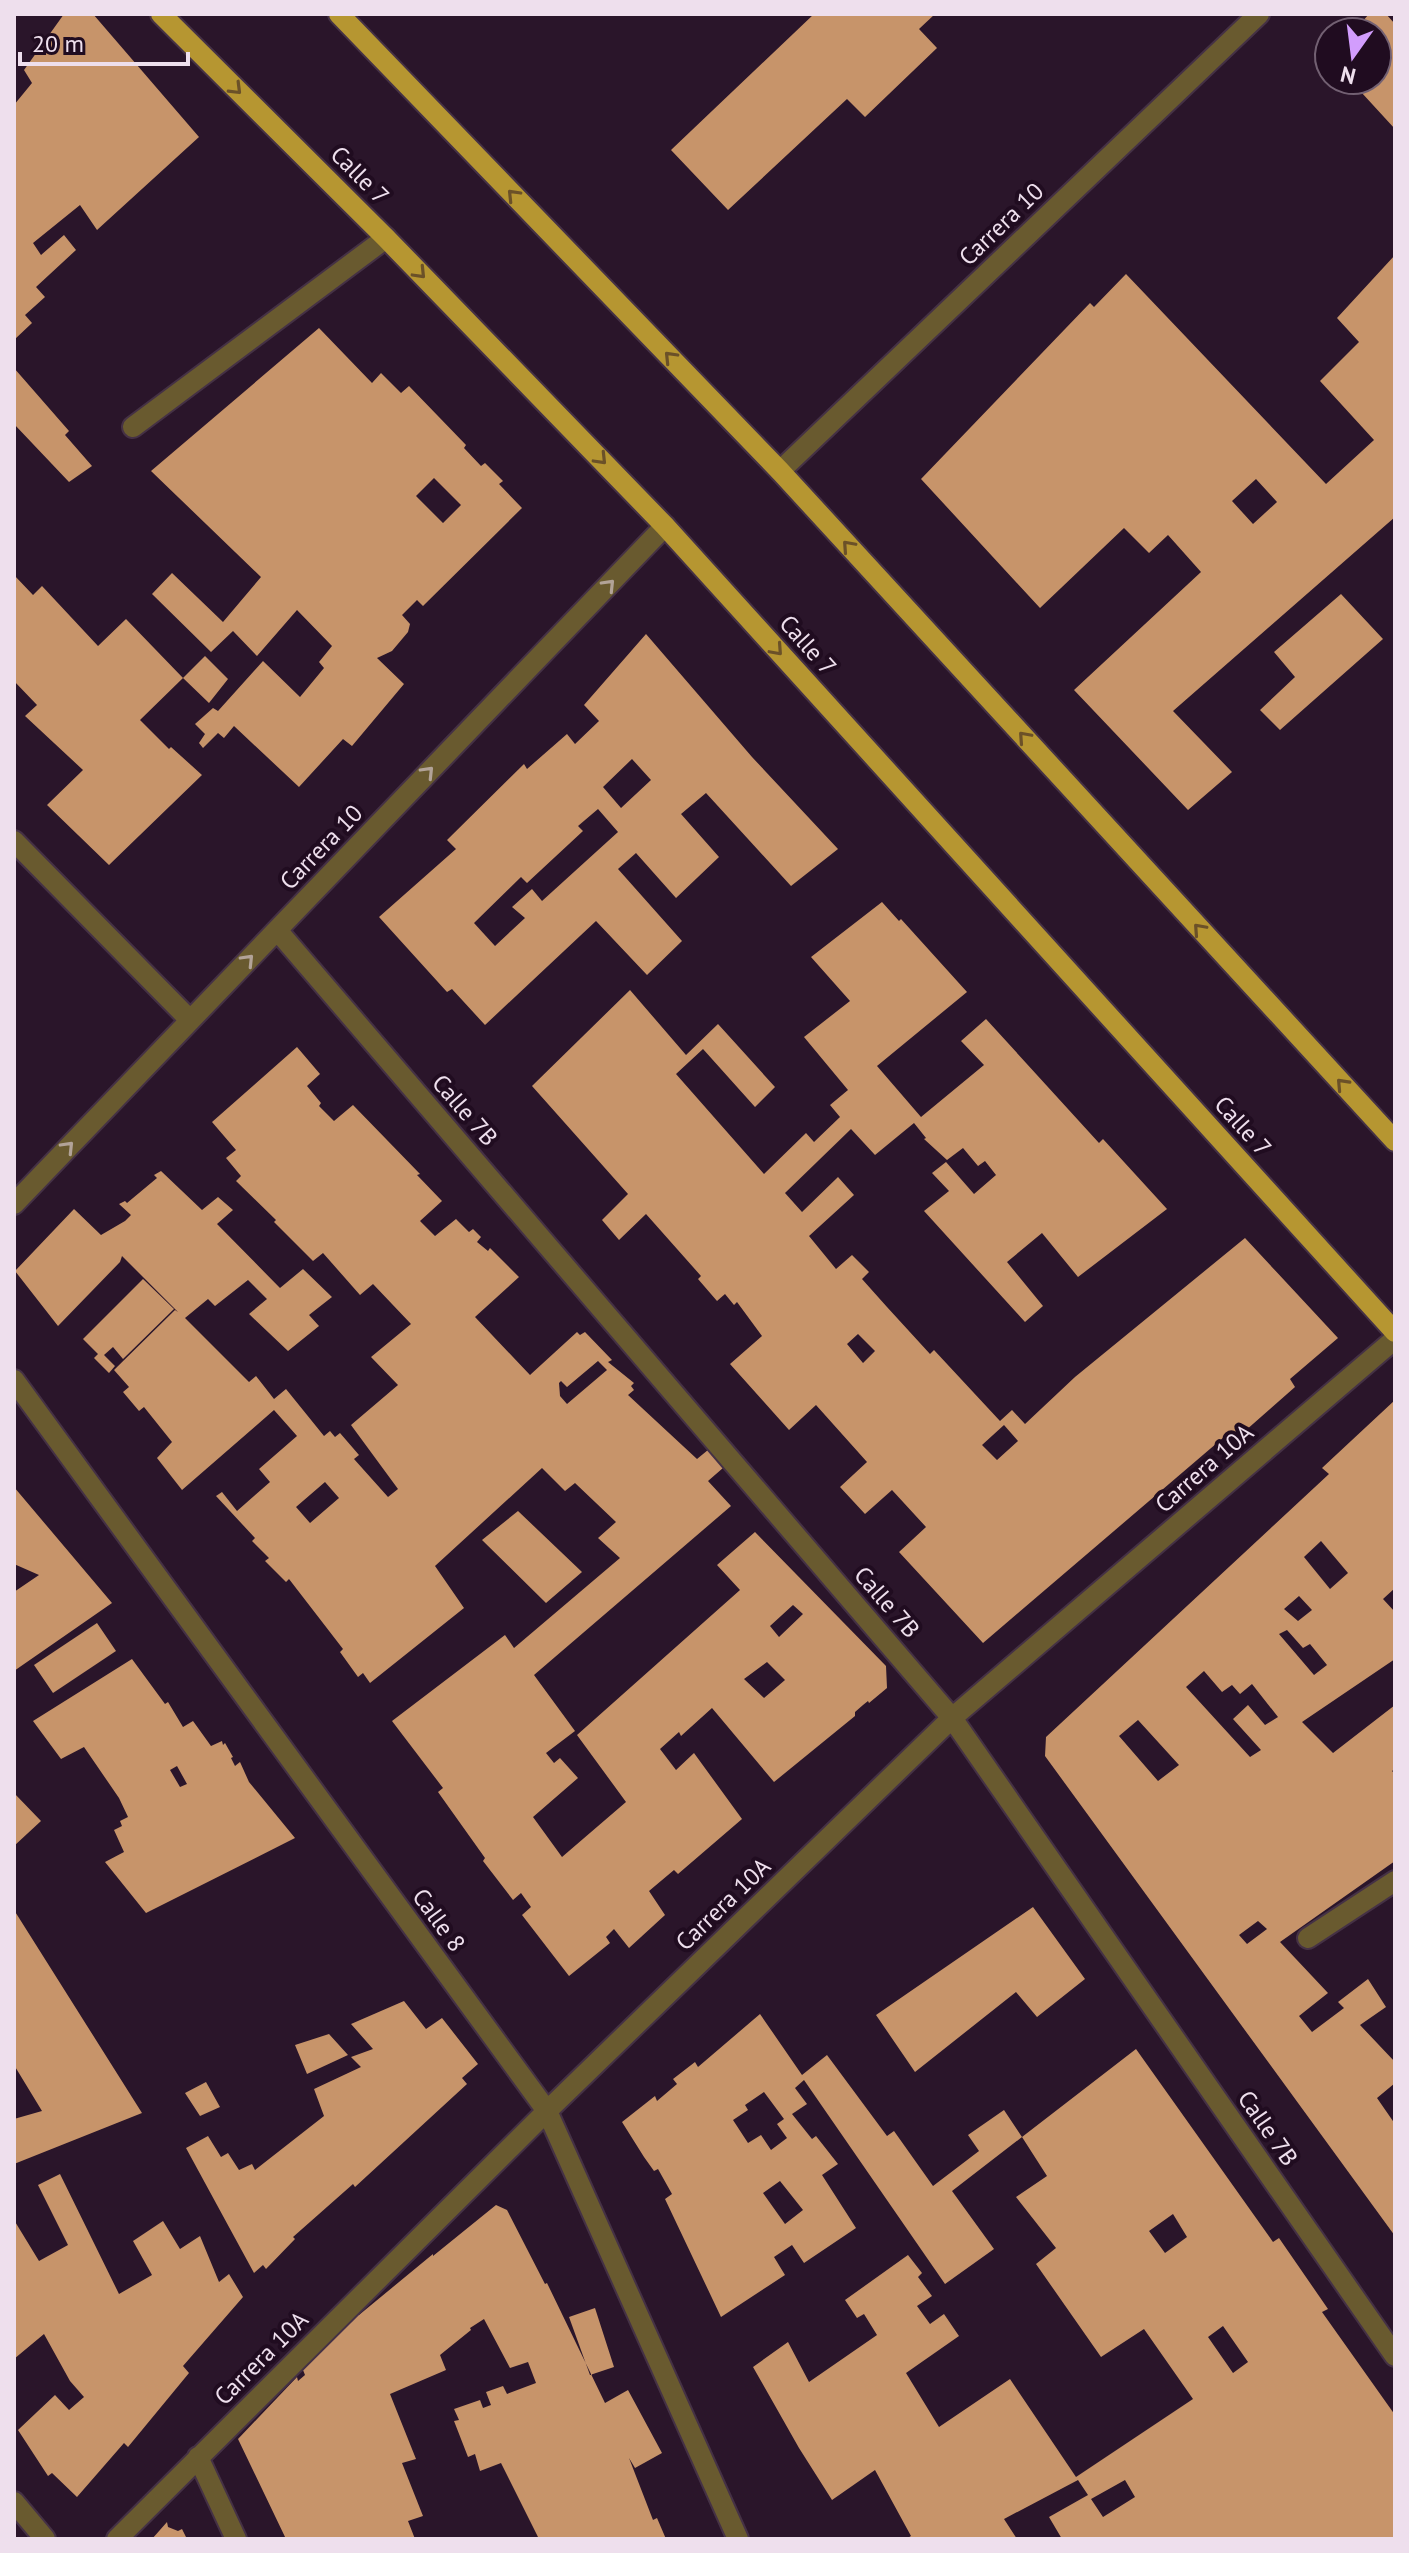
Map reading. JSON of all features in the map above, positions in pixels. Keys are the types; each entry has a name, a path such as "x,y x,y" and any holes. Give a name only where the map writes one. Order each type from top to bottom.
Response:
{"main road":[{"name":"Calle 7","path":"161,14 386,238 665,526 1395,1332"},
{"path":"339,14 780,471 1395,1141"}],"street":[{"name":"Carrera 10","path":"780,471 1259,14"},
{"path":"133,427 386,238"},
{"name":"Carrera 10","path":"14,1204 665,526"},
{"path":"14,841 190,1020"},
{"name":"Calle 7B","path":"277,930 952,1718 1395,2356"},
{"name":"Carrera 10A","path":"117,2539 547,2111 952,1718 1395,1339"},
{"name":"Calle 8","path":"14,1380 547,2111 738,2539"},
{"path":"1308,1938 1395,1881"},
{"path":"198,2457 236,2539"},
{"path":"14,2502 45,2539"}],"building":[{"path":"64,14 93,14 199,137 97,230 80,205 33,243 41,255 64,235 76,250 36,287 45,297 25,315 32,323 14,340 14,105 32,83 24,70"},
{"path":"814,14 935,14 919,29 937,48 865,117 847,99 728,210 671,150"},
{"path":"1393,22 1395,24 1395,129 1365,96 1393,96"},
{"path":"1395,255 1395,517 1173,711 1232,772 1188,810 1074,690 1201,572 1168,535 1149,553 1124,528 1040,608 921,479 1090,303 1094,307 1126,274 1326,484 1374,440 1320,381 1359,342 1337,318","holes":["1256,479 1277,502 1253,524 1232,501"]},
{"path":"319,328 372,383 381,373 401,393 409,386 466,445 464,448 481,466 485,463 503,481 499,484 522,508 423,606 417,600 402,615 410,624 408,632 392,651 377,658 404,684 352,746 343,739 299,787 234,726 224,738 218,733 203,748 199,743 205,734 195,724 213,708 218,711 263,661 300,697 324,668 319,662 332,646 297,610 257,656 233,631 211,652 152,594 172,573 223,622 261,577 151,471","holes":["434,478 461,505 443,523 416,496"]},
{"path":"14,368 69,431 65,435 92,466 69,482 14,424"},
{"path":"14,575 33,595 42,586 98,646 126,619 183,678 140,720 169,749 171,747 202,775 109,865 47,805 83,770 25,716 37,705 14,681"},
{"path":"1341,594 1383,639 1280,730 1260,710 1295,677 1274,652"},
{"path":"646,634 752,757 838,849 791,886 706,793 681,814 719,857 676,898 636,853 618,869 682,941 647,975 596,921 485,1025 452,989 447,992 379,917 456,849 447,840 524,764 527,769 567,734 575,744 599,721 584,705","holes":["632,759 651,780 621,808 603,787","598,809 618,832 542,901 532,889 512,907 525,918 495,946 474,923 521,877 527,883 583,831 578,826"]},
{"path":"205,656 228,679 209,703 183,678"},
{"path":"882,902 967,992 877,1066 921,1117 984,1065 961,1041 986,1019 1099,1143 1103,1139 1167,1209 1078,1277 1042,1233 1007,1262 1043,1306 1025,1322 924,1211 949,1191 932,1173 946,1162 974,1194 996,1175 985,1161 978,1166 963,1148 947,1160 924,1139 914,1123 875,1155 851,1129 785,1193 802,1212 838,1177 854,1195 809,1236 836,1269 852,1255 869,1272 862,1279 930,1354 934,1350 1000,1421 1012,1410 1025,1424 1075,1377 1245,1238 1338,1338 1290,1379 1295,1387 1237,1438 1231,1431 983,1643 899,1552 926,1527 892,1490 865,1514 840,1487 867,1462 816,1405 789,1430 730,1364 762,1336 737,1302 734,1305 725,1294 717,1301 698,1279 701,1276 646,1214 619,1240 602,1220 628,1194 532,1086 630,990 686,1055 718,1024 775,1087 755,1107 703,1049 676,1074 764,1174 806,1133 814,1142 840,1117 830,1105 848,1090 804,1037 850,1001 811,957","holes":["858,1334 875,1351 863,1363 847,1344","1004,1425 1018,1441 997,1460 982,1445"]},
{"path":"297,1047 320,1074 307,1086 321,1103 319,1106 334,1121 353,1105 442,1201 420,1221 435,1236 456,1219 469,1232 473,1229 481,1237 477,1242 488,1251 490,1248 519,1277 475,1317 530,1375 577,1332 580,1335 585,1332 612,1360 608,1362 634,1383 631,1386 634,1390 628,1395 697,1459 714,1445 731,1461 708,1481 731,1506 534,1675 575,1731 546,1753 554,1763 560,1758 578,1778 533,1817 562,1857 626,1802 577,1735 740,1590 717,1565 755,1532 886,1666 887,1688 774,1782 712,1708 681,1736 679,1732 660,1749 676,1770 694,1753 742,1819 678,1874 674,1870 649,1891 665,1915 629,1948 614,1929 606,1937 610,1943 569,1976 522,1915 531,1907 521,1893 513,1900 483,1861 485,1858 438,1792 443,1788 392,1721 505,1635 514,1648 620,1558 598,1538 616,1522 575,1483 565,1491 542,1468 435,1566 464,1608 370,1683 363,1673 358,1677 340,1652 343,1649 289,1579 286,1582 265,1561 269,1558 252,1541 255,1538 216,1496 222,1492 237,1511 270,1482 259,1469 297,1436 274,1410 182,1490 157,1458 172,1442 144,1407 139,1411 123,1392 129,1387 114,1370 175,1310 178,1312 122,1256 120,1262 58,1326 15,1271 74,1209 101,1235 125,1221 131,1215 119,1204 127,1203 161,1171 202,1210 218,1197 233,1210 217,1224 280,1288 303,1269 332,1297 309,1315 319,1326 288,1351 249,1314 267,1299 248,1280 215,1306 208,1299 185,1318 249,1382 256,1376 274,1399 286,1389 324,1436 330,1431 335,1437 340,1433 359,1455 354,1459 388,1497 398,1489 351,1425 398,1385 371,1357 411,1324 373,1284 360,1295 323,1253 313,1261 274,1222 276,1220 236,1181 241,1176 226,1158 236,1150 212,1122","holes":["598,1361 607,1370 567,1404 560,1396 559,1383 561,1381 567,1387","325,1482 339,1498 310,1523 296,1507","793,1605 803,1614 779,1637 770,1626","767,1662 785,1680 764,1698 744,1679"]},
{"path":"143,1279 174,1309 123,1359 113,1347 104,1355 115,1366 109,1373 94,1358 98,1354 83,1339"},
{"path":"1395,1400 1395,1588 1383,1599 1395,1612 1395,1659 1302,1722 1333,1753 1395,1705 1395,1769 1392,1771 1395,1774 1395,1861 1280,1942 1328,1993 1299,2016 1312,2032 1344,2008 1338,2002 1368,1979 1386,2007 1360,2025 1395,2062 1395,2083 1377,2098 1395,2124 1395,2236 1045,1756 1046,1737 1329,1474 1322,1468","holes":["1321,1541 1348,1573 1330,1589 1304,1557","1299,1596 1312,1610 1298,1621 1284,1609","1287,1630 1303,1648 1310,1644 1327,1665 1314,1675 1279,1634","1204,1671 1222,1692 1232,1685 1240,1694 1252,1684 1278,1717 1265,1725 1248,1705 1233,1719 1261,1750 1250,1757 1186,1687","1138,1720 1179,1765 1158,1781 1119,1736","1258,1921 1267,1929 1247,1944 1239,1935"]},
{"path":"14,1487 112,1603 14,1671 14,1592 39,1575 14,1564"},
{"path":"518,1511 582,1572 546,1603 482,1540"},
{"path":"97,1623 116,1651 53,1693 34,1665"},
{"path":"132,1659 165,1704 168,1702 183,1727 193,1721 211,1746 222,1741 223,1745 225,1743 235,1766 240,1762 249,1782 295,1838 146,1913 105,1862 124,1852 114,1830 122,1826 120,1821 128,1817 119,1798 84,1747 61,1759 33,1721","holes":["177,1766 187,1784 180,1787 170,1770"]},
{"path":"14,1793 41,1821 14,1846"},
{"path":"1033,1907 1085,1979 1037,2017 1016,1992 915,2072 876,2015"},
{"path":"14,1910 142,2113 14,2164 14,2119 42,2111 14,2065"},
{"path":"404,2001 426,2029 442,2018 478,2064 462,2078 467,2084 355,2187 353,2184 293,2237 295,2239 266,2269 263,2265 254,2273 186,2148 208,2136 221,2157 228,2153 239,2170 252,2164 255,2170 324,2116 314,2089 361,2067 351,2057 373,2049 351,2024"},
{"path":"760,2014 802,2075 827,2055 887,2136 894,2131 933,2186 979,2151 968,2135 1004,2110 1022,2137 952,2191 994,2249 945,2284 804,2080 795,2088 807,2104 792,2114 812,2139 816,2136 838,2164 822,2175 856,2228 804,2263 792,2245 774,2257 785,2275 721,2317 665,2199 672,2194 658,2169 654,2171 622,2122 655,2096 657,2101 677,2084 673,2079 695,2062 698,2067","holes":["764,2092 784,2119 777,2124 787,2138 771,2150 761,2135 748,2143 733,2120 748,2110 745,2105","780,2181 803,2210 785,2224 763,2193"]},
{"path":"329,2034 348,2055 307,2074 295,2045"},
{"path":"1136,2049 1273,2242 1279,2238 1328,2309 1322,2312 1395,2415 1395,2539 1062,2539 1049,2517 1088,2495 1078,2480 1004,2519 1017,2539 906,2539 911,2536 875,2470 832,2500 753,2367 788,2342 809,2382 877,2335 864,2314 857,2318 845,2300 908,2255 922,2273 918,2277 932,2296 917,2306 930,2324 944,2314 959,2336 906,2373 939,2427 1010,2379 1076,2477 1193,2399 1144,2329 1101,2357 1036,2264 1056,2248 1016,2197 1047,2176 1022,2137","holes":["1173,2214 1187,2237 1165,2253 1149,2231","1223,2326 1248,2362 1233,2373 1208,2337","1125,2480 1135,2497 1103,2517 1091,2499"]},
{"path":"206,2082 220,2107 200,2116 185,2093"},
{"path":"60,2174 119,2294 152,2275 133,2241 163,2221 180,2249 200,2236 219,2282 229,2274 243,2297 183,2366 189,2373 128,2447 124,2443 77,2497 52,2473 48,2476 18,2430 55,2395 69,2410 84,2397 70,2381 44,2334 14,2359 14,2220 39,2261 68,2245 38,2185"},
{"path":"496,2205 507,2210 547,2283 605,2403 628,2390 662,2453 635,2468 629,2458 653,2520 657,2518 666,2539 539,2539 501,2463 480,2471 475,2454 468,2457 454,2421 459,2420 454,2409 480,2400 483,2408 491,2405 486,2392 503,2386 507,2394 536,2383 528,2362 510,2368 484,2319 440,2355 446,2370 390,2394 416,2459 402,2463 423,2516 408,2521 415,2539 286,2539 238,2439 297,2377 298,2381 305,2375 303,2370 358,2313"},
{"path":"595,2308 614,2367 590,2375 569,2317"},
{"path":"167,2522 168,2527 178,2531 182,2529 187,2539 152,2539"}]}
